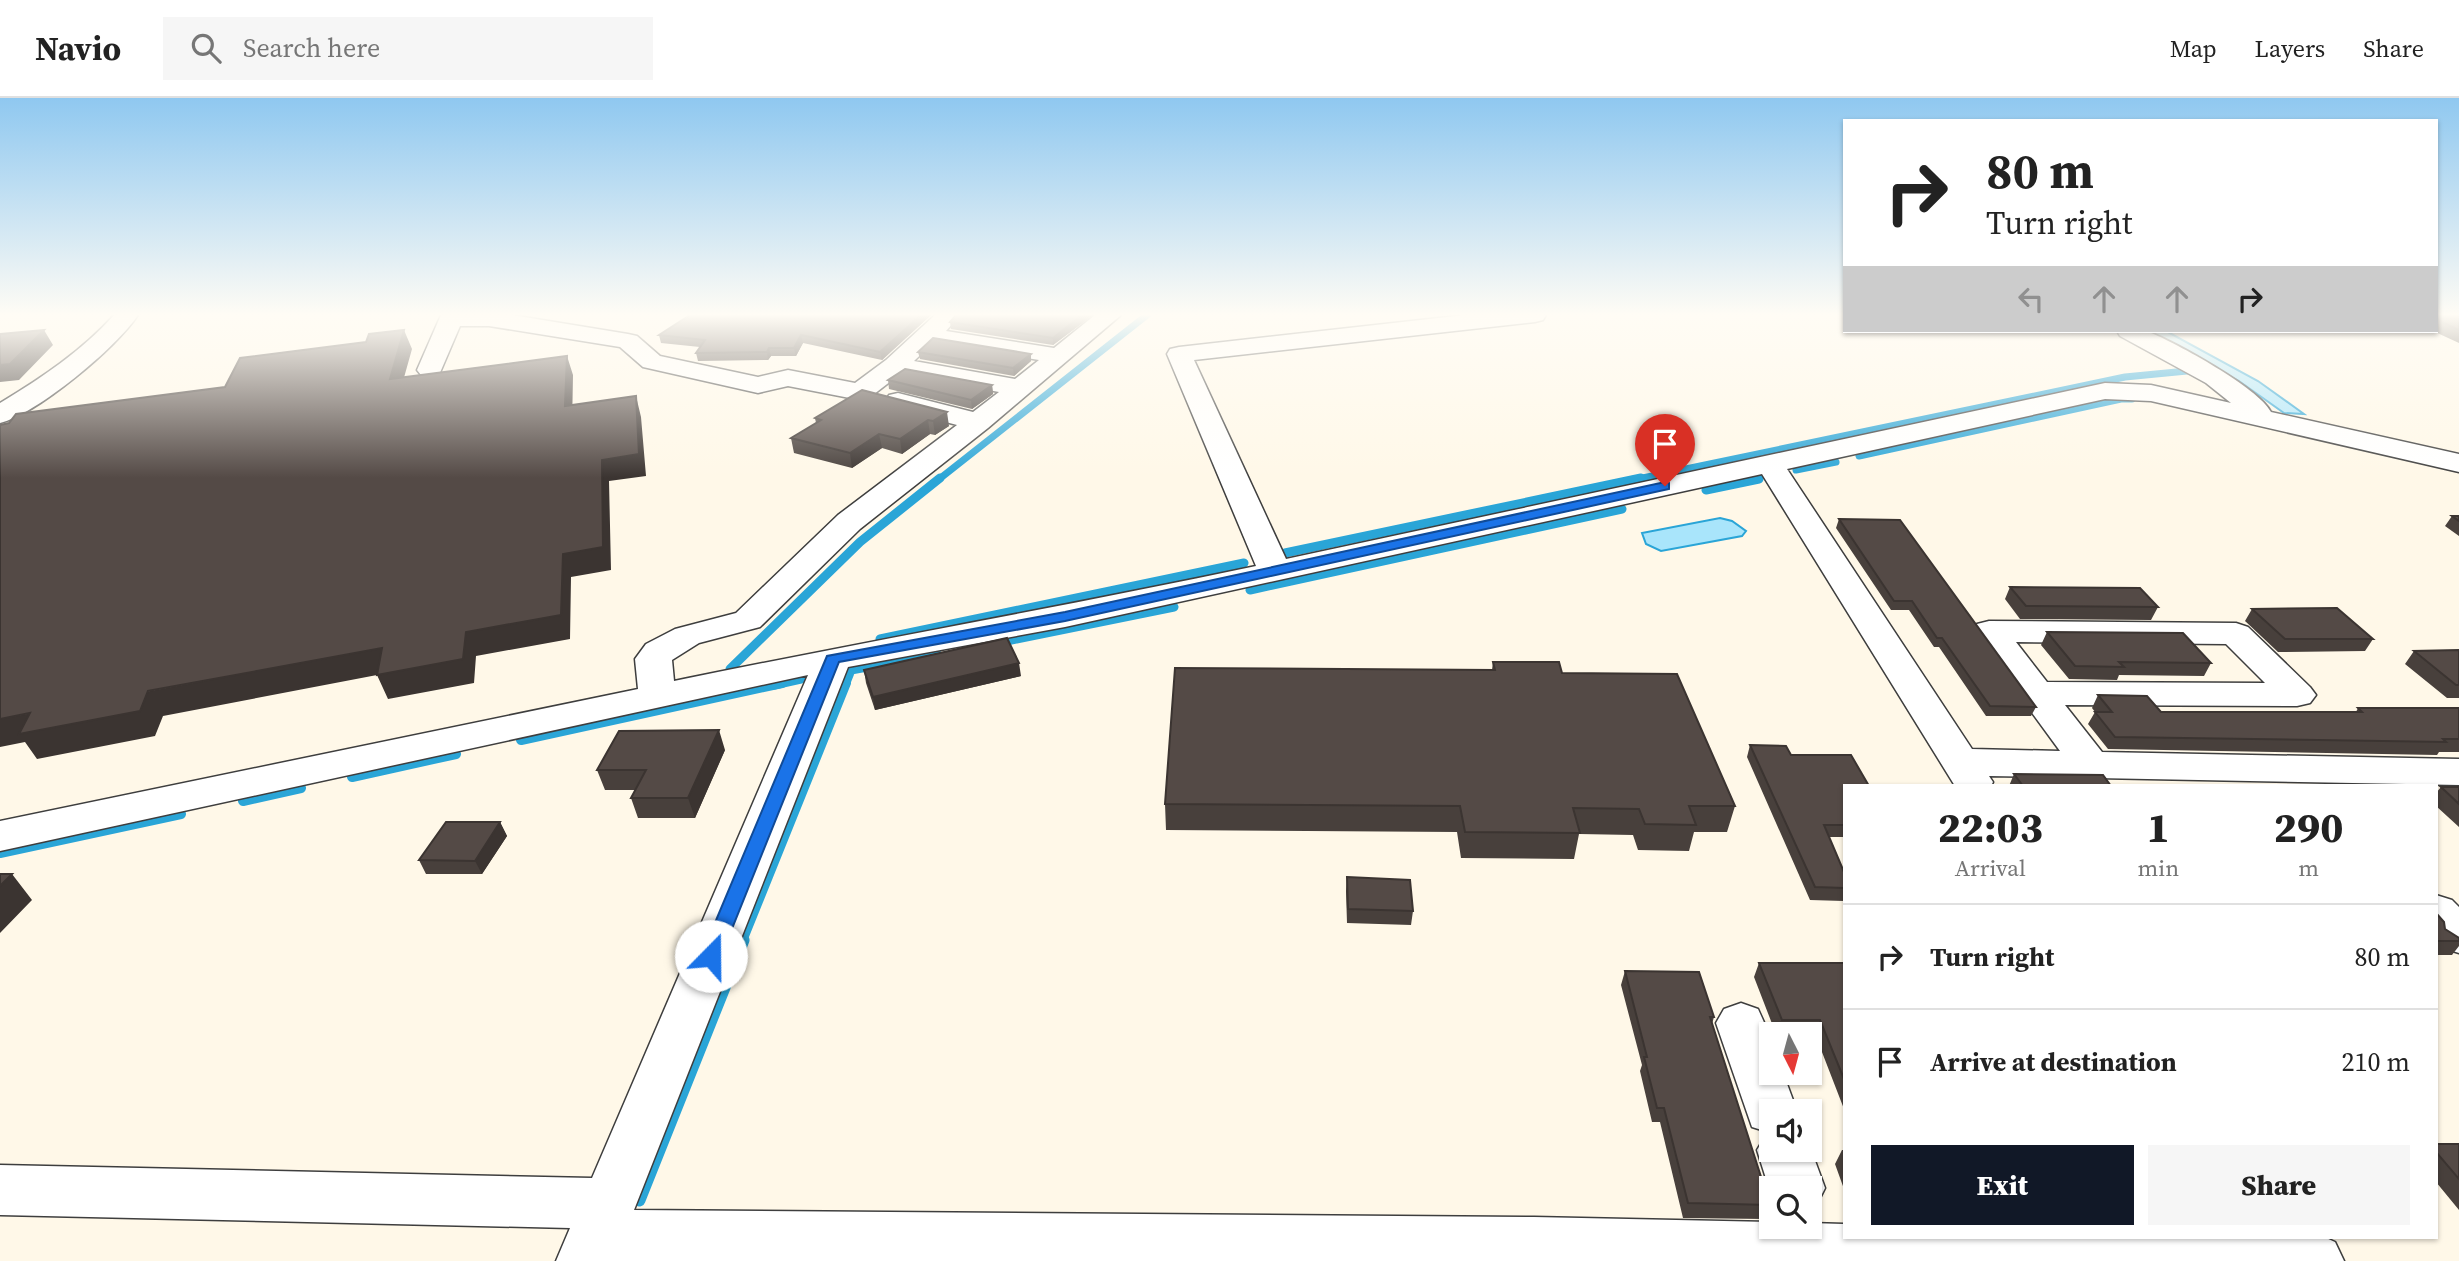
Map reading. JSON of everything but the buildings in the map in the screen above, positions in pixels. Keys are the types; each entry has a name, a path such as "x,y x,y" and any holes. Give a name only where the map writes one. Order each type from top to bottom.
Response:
{"street":[{"path":"0,415 39,391 67,369"},
{"path":"686,369 758,385 788,378 860,392 978,422"},
{"path":"860,392 889,369"},
{"path":"918,369 1020,388"},
{"path":"657,696 653,659 659,652 687,636 748,620 849,522 1043,369"},
{"path":"1186,369 1275,572"},
{"path":"2199,369 2215,378 2256,410 2259,418"},
{"path":"0,836 833,659 1065,617 2105,391 2151,393 2459,463"},
{"path":"1769,463 1968,774 2091,765 2308,778 2459,772"},
{"path":"2036,693 2297,695 2236,634 1989,631 2036,693 2091,765"},
{"path":"597,1234 833,659"},
{"path":"2438,914 2459,936"},
{"path":"1741,1023 1767,1099"},
{"path":"0,1191 597,1234 1535,1253 1779,1239"},
{"path":"1822,1238 1963,1257 2315,1261"},
{"path":"2266,1239 2280,1261"}],"water":[{"path":"2217,369 2236,369 2258,381 2304,414 2284,413"},
{"path":"1720,518 1732,521 1746,531 1742,536 1661,551 1646,544 1642,533"}],"waterway":[{"path":"938,480 1078,369"},
{"path":"1633,480 2125,377 2187,371"},
{"path":"1859,456 2121,399 2132,399"},
{"path":"1796,470 1836,462"},
{"path":"730,669 860,542 940,478"},
{"path":"1285,553 1641,478"},
{"path":"1706,490 1759,479 1754,480"},
{"path":"1250,590 1622,509"},
{"path":"880,639 1244,563"},
{"path":"997,643 1174,607"},
{"path":"845,685 851,670 937,654"},
{"path":"774,685 801,679"},
{"path":"521,740 782,683"},
{"path":"742,941 846,683"},
{"path":"352,777 456,754"},
{"path":"243,801 301,788"},
{"path":"0,853 181,814"},
{"path":"639,1200 743,940"}],"route":[{"path":"711,956 833,659 1065,617 1665,486"}]}
